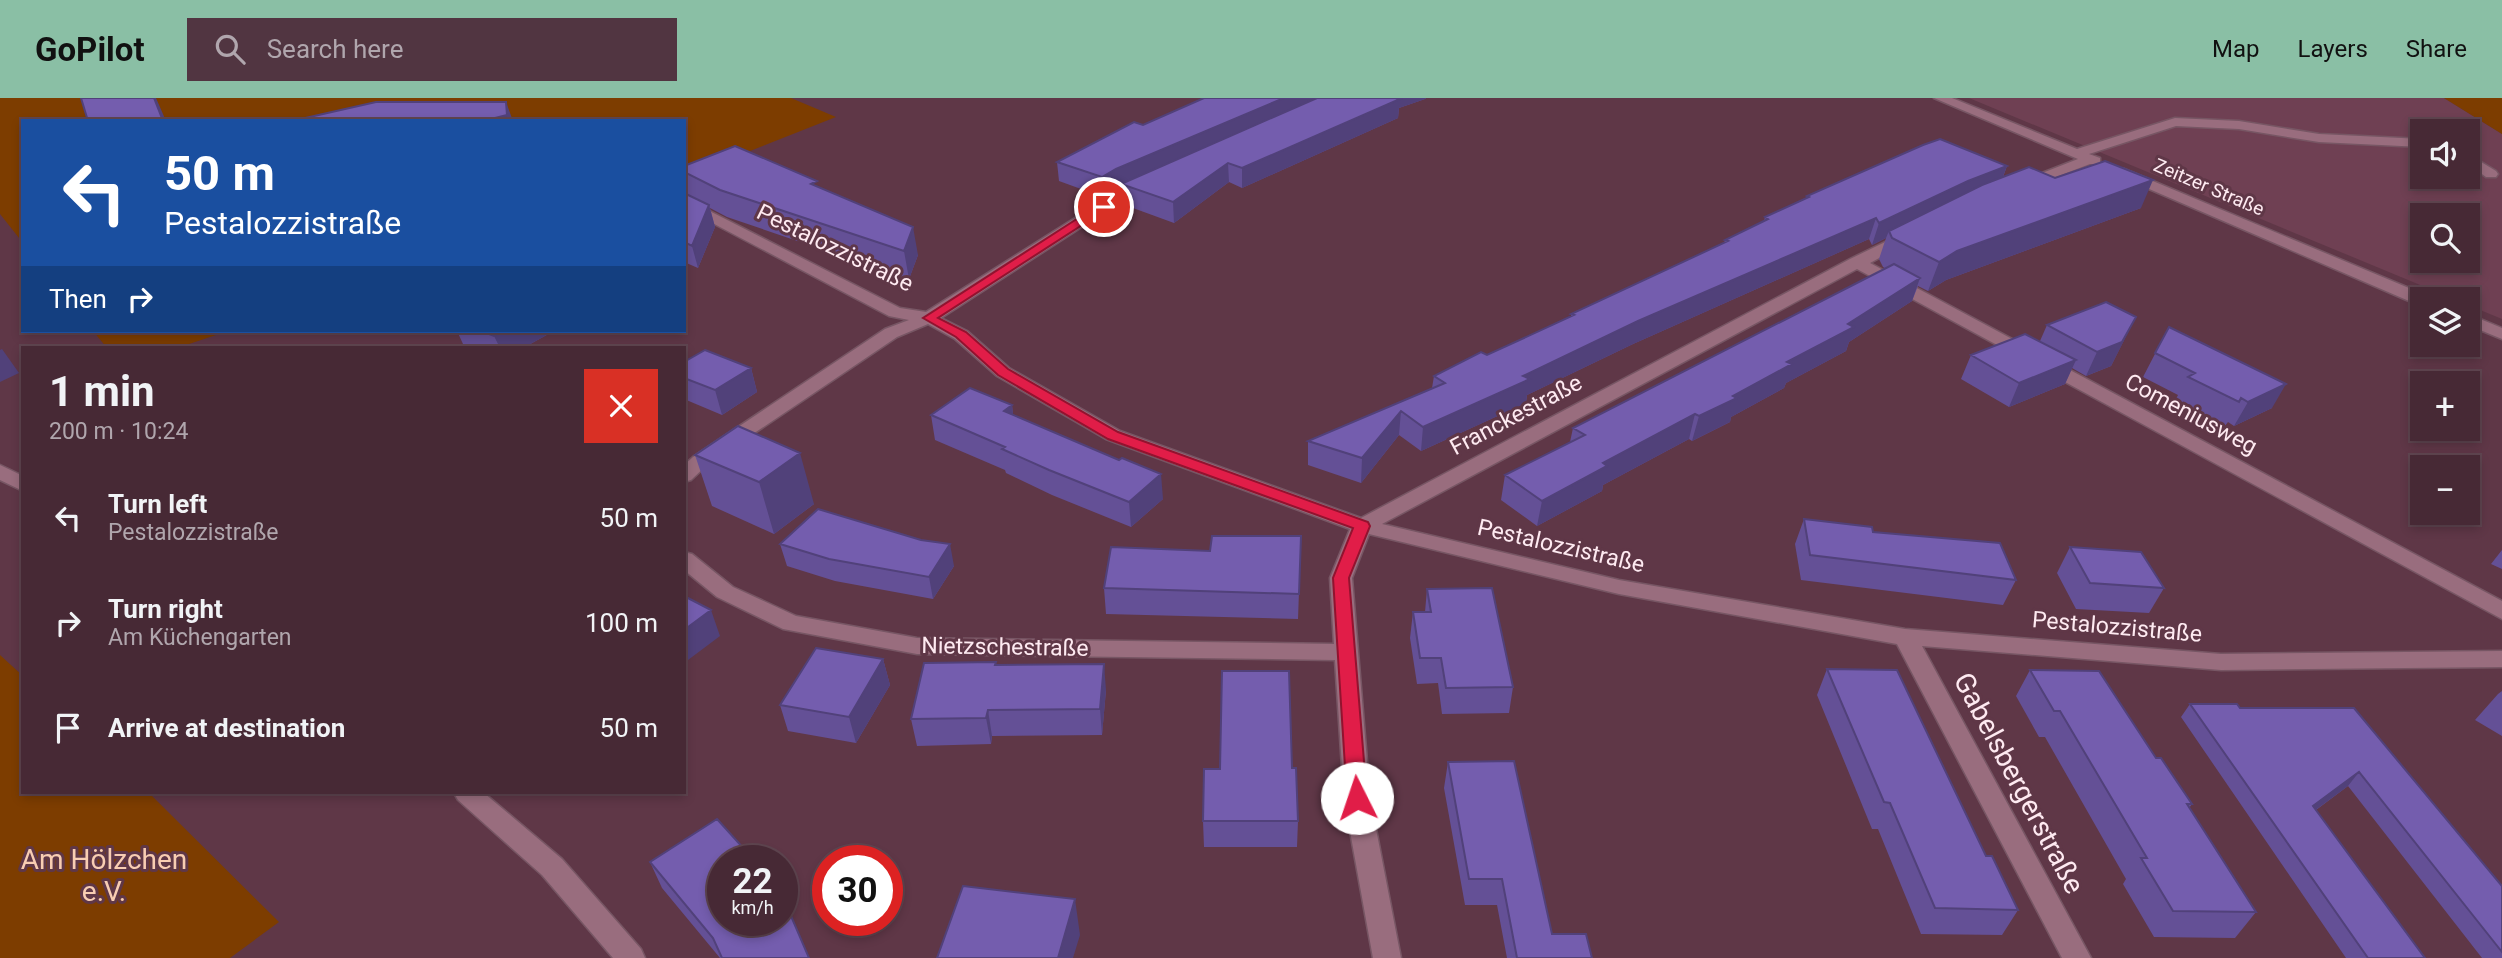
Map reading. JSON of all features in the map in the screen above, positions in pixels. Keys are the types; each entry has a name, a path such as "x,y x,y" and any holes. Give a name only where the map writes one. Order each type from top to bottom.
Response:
{"street":[{"name":"Zeitzer Straße","path":"1941,98 2410,295"},
{"path":"2003,193 2084,156 2175,122 2239,125 2319,138 2410,142"},
{"path":"2480,166 2491,174"},
{"path":"686,474 700,461 891,333 929,318 1123,194 1160,178"},
{"name":"Pestalozzistraße","path":"686,203 895,312 929,318 961,335 1003,372 1113,435 1362,526 1619,587 1905,637 2221,662 2502,659"},
{"name":"Franckestraße","path":"1362,526 1929,225"},
{"name":"Comeniusweg","path":"1856,262 2502,611"},
{"path":"2480,324 2502,334"},
{"path":"0,471 21,484"},
{"path":"1362,526 1341,578 1357,798 1387,958"},
{"name":"Nietzschestraße","path":"686,561 725,592 791,623 917,646 1346,652"},
{"name":"Gabelsbergerstraße","path":"1905,637 2077,958"},
{"path":"468,794 552,867 631,958"}],"shaded area":[{"path":"1969,98 2444,98 2478,119 2410,119 2410,189 2480,189 2480,120 2502,134 2502,319 2480,310 2480,287 2425,287"}],"green space":[{"path":"0,98 791,98 836,117 686,176 686,119 21,119 21,240 0,214"},
{"path":"2444,98 2502,98 2502,134"},
{"path":"95,333 222,333 183,346 105,346"},
{"name":"Am Hölzchen e.V.","path":"0,655 21,674 21,794 150,794 279,922 230,958 0,958"}],"building":[{"path":"81,98 154,98 162,119 87,119"},
{"path":"1204,98 1284,98 1102,177 1057,162 1134,122 1143,125"},
{"path":"1317,98 1400,99 1242,168 1228,163 1173,202 1121,184"},
{"path":"376,102 506,102 507,115 491,119 301,119"},
{"path":"1940,139 2007,166 1968,181 1879,223 1876,218 1638,321 1523,376 1530,379 1423,427 1401,411 1362,458 1308,441 1445,383 1434,376 1481,352 1487,355 1728,241 1725,240 1768,219 1765,217 1809,197 1807,196"},
{"path":"735,146 817,181 811,184 913,227 904,251 720,190 686,173 686,165"},
{"path":"2105,161 2153,180 1957,251 1939,262 1892,238 1889,231 1982,185 2029,167 2055,178"},
{"path":"686,194 709,205 692,246 686,243"},
{"path":"1894,264 1920,278 1848,324 1854,327 1787,362 1792,364 1733,396 1737,398 1699,416 1695,414 1603,463 1607,466 1542,501 1505,475 1585,435 1573,428"},
{"path":"2106,302 2136,317 2122,342 2097,352 2047,325"},
{"path":"2169,327 2286,384 2248,402 2241,398 2239,402 2188,377 2195,373 2155,353"},
{"path":"2025,334 2076,360 2019,383 1971,355"},
{"path":"705,350 751,368 715,390 686,379 686,361"},
{"path":"970,388 1012,405 1004,411 1119,460 1122,458 1161,474 1129,502 1049,470 1002,449 1005,447 931,415"},
{"path":"738,426 800,453 759,482 695,455"},
{"path":"818,509 921,540 950,544 929,577 829,559 780,544"},
{"path":"1804,519 1872,527 1873,532 2000,543 2016,580 1810,555"},
{"path":"1212,536 1301,536 1299,594 1104,588 1111,547 1210,551"},
{"path":"2070,547 2141,552 2164,588 2090,583"},
{"path":"1492,588 1513,687 1446,688 1441,658 1420,658 1413,612 1431,612 1427,589"},
{"path":"686,597 711,610 686,629"},
{"path":"816,648 883,659 849,717 780,705"},
{"path":"996,662 995,665 1104,664 1100,709 988,710 986,718 911,719 924,663"},
{"path":"1827,669 1897,670 1986,856 1992,856 2018,910 1935,908 1890,803 1884,802"},
{"path":"2030,670 2099,671 2156,758 2161,758 2192,804 2187,804 2256,912 2173,911 2141,858 2147,858 2060,711 2054,711"},
{"path":"1222,671 1289,671 1292,768 1296,768 1298,821 1203,821 1204,769 1220,769"},
{"path":"2190,704 2237,704 2240,708 2354,708 2502,886 2502,952 2359,772 2313,806 2425,958 2368,958"},
{"path":"1514,761 1552,934 1586,934 1592,958 1517,958 1502,879 1469,879 1448,762"},
{"path":"717,819 741,845 707,845 707,931 650,862"},
{"path":"963,886 1075,899 1058,958 937,958"},
{"path":"798,932 809,958 722,958 711,936 798,936"}],"route":[{"path":"1104,207 929,318 961,335 1003,372 1113,435 1362,526 1341,578 1357,798"}]}
